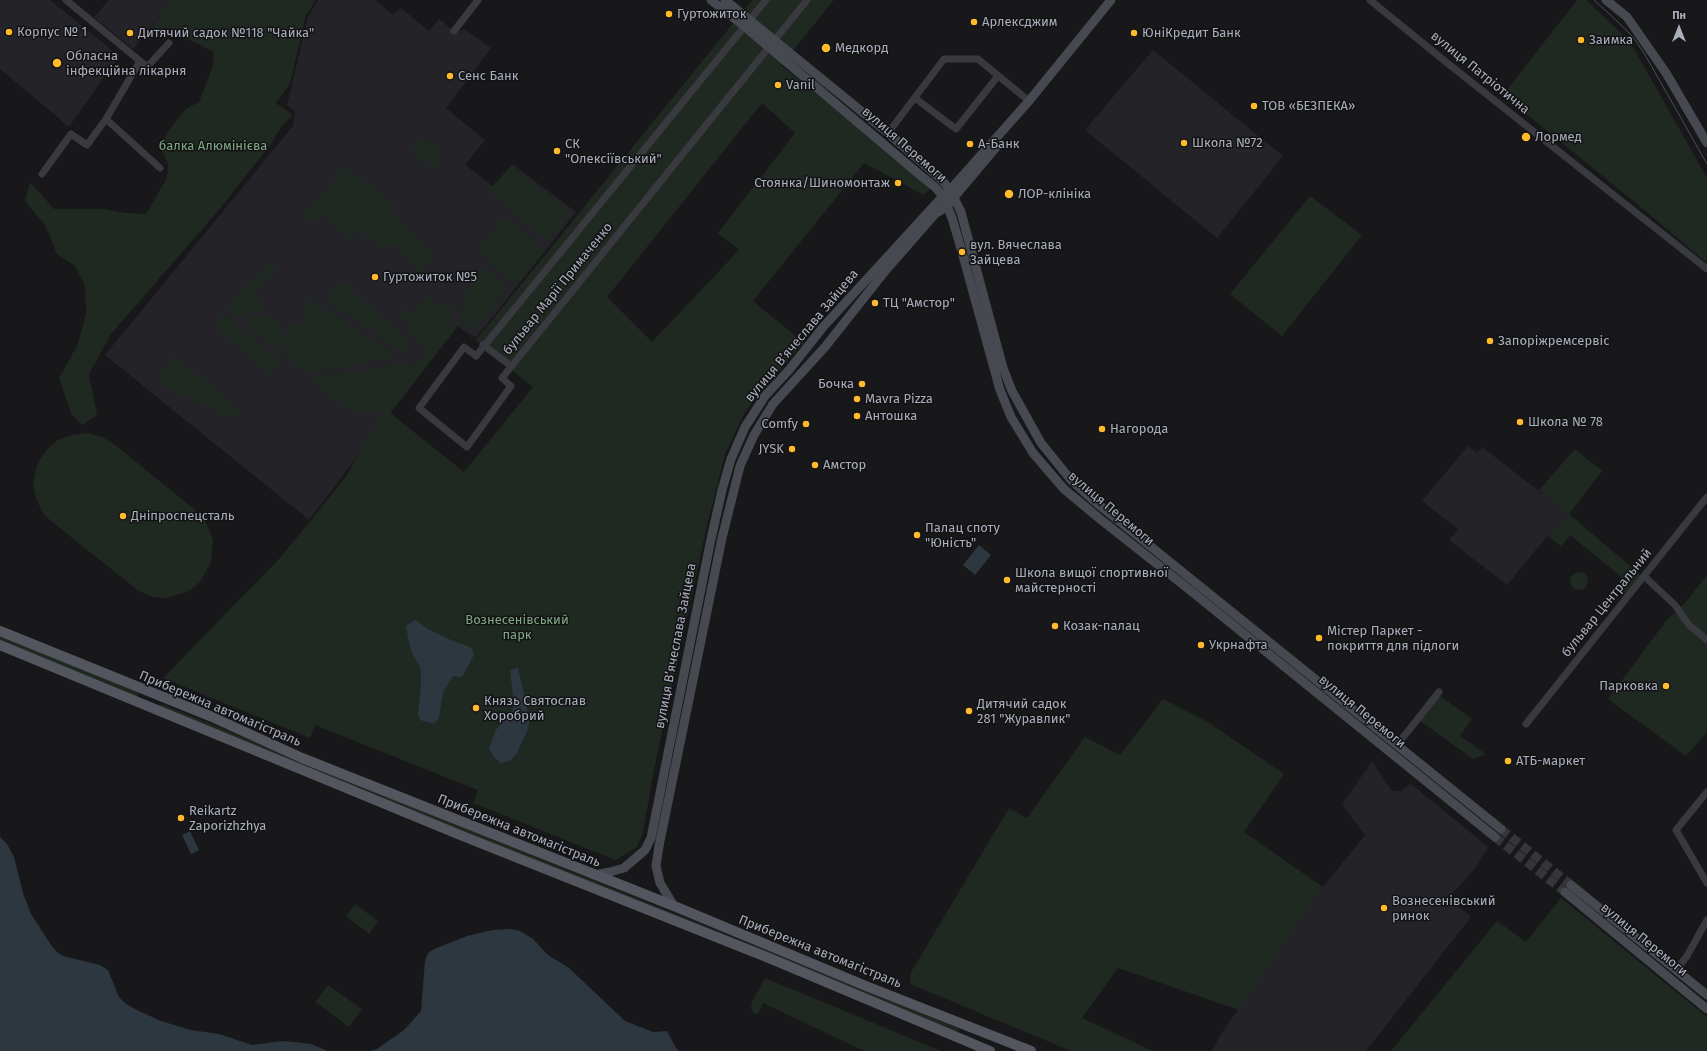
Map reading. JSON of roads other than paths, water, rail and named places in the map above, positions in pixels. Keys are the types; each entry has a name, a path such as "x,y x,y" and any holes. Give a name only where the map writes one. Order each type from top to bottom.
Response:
{"main road":[{"name":"вулиця Перемоги","path":"711,0 747,22"},
{"name":"вулиця Перемоги","path":"725,0 760,34 888,133 942,180 952,193 960,212 1003,368 1021,409 1037,437 1071,480 1093,500 1501,829"},
{"name":"вулиця Вʼячеслава Зайцева","path":"952,193 1111,0"},
{"name":"вулиця Вʼячеслава Зайцева","path":"594,875 624,868 645,850 651,838 717,513 731,459 745,427 765,396 789,370 824,326 952,193 1117,0"},
{"path":"1606,0 1627,17 1666,73 1707,144"},
{"name":"вулиця Перемоги","path":"772,43 935,187 945,200 962,252 1000,390 1011,416 1026,443 1064,489 1494,837"},
{"name":"вулиця Вʼячеслава Зайцева","path":"674,906 660,883 656,866 659,846 722,538 740,466 754,435 773,404 825,347 886,270 935,214 945,200"},
{"path":"1026,443 1031,445 1034,444 1037,437"},
{"path":"1039,460 1044,454 1050,455"},
{"name":"Прибережна автомагістраль","path":"0,631 164,699 210,716 302,758 674,906 866,986 1031,1051"},
{"name":"Прибережна автомагістраль","path":"0,645 157,711 769,958 990,1051"},
{"path":"144,690 150,697 148,702 144,705"},
{"path":"157,711 156,704 158,700 164,699"},
{"name":"вулиця Перемоги","path":"1707,994 1568,888 1669,978 1707,1008"},
{"path":"1669,978 1676,979 1678,977 1676,970"},
{"path":"1682,988 1682,981 1688,979"},
{"path":"961,1039 968,1038 969,1033 963,1023"},
{"path":"974,1044 972,1040 974,1036 982,1031"}],"street":[{"path":"66,0 147,67 168,43"},
{"path":"454,31 478,0"},
{"name":"бульвар Марії Примаченко","path":"766,0 483,345 511,366 808,0"},
{"name":"вулиця Патріотична","path":"1370,0 1707,269"},
{"path":"888,133 944,59 978,59 1029,101"},
{"path":"42,174 71,134 87,145 106,119 140,62"},
{"path":"914,98 956,129 998,76"},
{"path":"106,119 160,168"},
{"path":"483,345 476,356 464,346 419,408 467,447 511,386 502,378 511,366"},
{"name":"бульвар Центральний","path":"1526,724 1645,577 1707,497"},
{"path":"1645,577 1675,605 1689,625 1707,640"},
{"path":"1397,745 1439,692"},
{"path":"1707,792 1676,830 1707,883"},
{"path":"1676,970 1687,956 1707,920"}],"tunnel":[{"path":"1501,829 1571,885"},
{"path":"1495,837 1565,892"}],"tram line":[{"path":"1594,0 1633,37 1644,53 1707,164"}],"place":[{"name":"Гуртожиток","path":"669,14"},
{"name":"Арлексджим","path":"974,22"},
{"name":"Корпус № 1","path":"9,32"},
{"name":"Дитячий садок №118 \"Чайка\"","path":"130,33"},
{"name":"ЮніКредит Банк","path":"1134,33"},
{"name":"Заимка","path":"1581,40"},
{"name":"Медкорд","path":"826,48"},
{"name":"Обласна інфекційна лікарня","path":"57,63"},
{"name":"Сенс Банк","path":"450,76"},
{"name":"Vanil","path":"778,85"},
{"name":"ТОВ «БЕЗПЕКА»","path":"1254,106"},
{"name":"Лормед","path":"1526,137"},
{"name":"Школа №72","path":"1184,143"},
{"name":"А-Банк","path":"970,144"},
{"name":"СК \"Олексіївський\"","path":"557,151"},
{"name":"Стоянка/Шиномонтаж","path":"898,183"},
{"name":"ЛОР-клініка","path":"1009,194"},
{"name":"вул. Вячеслава Зайцева","path":"962,252"},
{"name":"Гуртожиток №5","path":"375,277"},
{"name":"ТЦ \"Амстор\"","path":"875,303"},
{"name":"Запоріжремсервіс","path":"1490,341"},
{"name":"Бочка","path":"862,384"},
{"name":"Mavra Pizza","path":"857,399"},
{"name":"Антошка","path":"857,416"},
{"name":"Школа № 78","path":"1520,422"},
{"name":"Comfy","path":"806,424"},
{"name":"Нагорода","path":"1102,429"},
{"name":"JYSK","path":"792,449"},
{"name":"Амстор","path":"815,465"},
{"name":"Дніпроспецсталь","path":"123,516"},
{"name":"Палац споту \"Юність\"","path":"917,535"},
{"name":"Школа вищої спортивної майстерності","path":"1007,580"},
{"name":"Козак-палац","path":"1055,626"},
{"name":"Містер Паркет - покриття для підлоги","path":"1319,638"},
{"name":"Укрнафта","path":"1201,645"},
{"name":"Парковка","path":"1666,686"},
{"name":"Князь Святослав Хоробрий","path":"476,708"},
{"name":"Дитячий садок 281 \"Журавлик\"","path":"969,711"},
{"name":"АТБ-маркет","path":"1508,761"},
{"name":"Reikartz Zaporizhzhya","path":"181,818"},
{"name":"Вознесенівський ринок","path":"1384,908"}],"park label":[{"name":"балка Алюмінієва","path":"213,146"},
{"name":"Вознесенівський парк","path":"517,628"}]}
